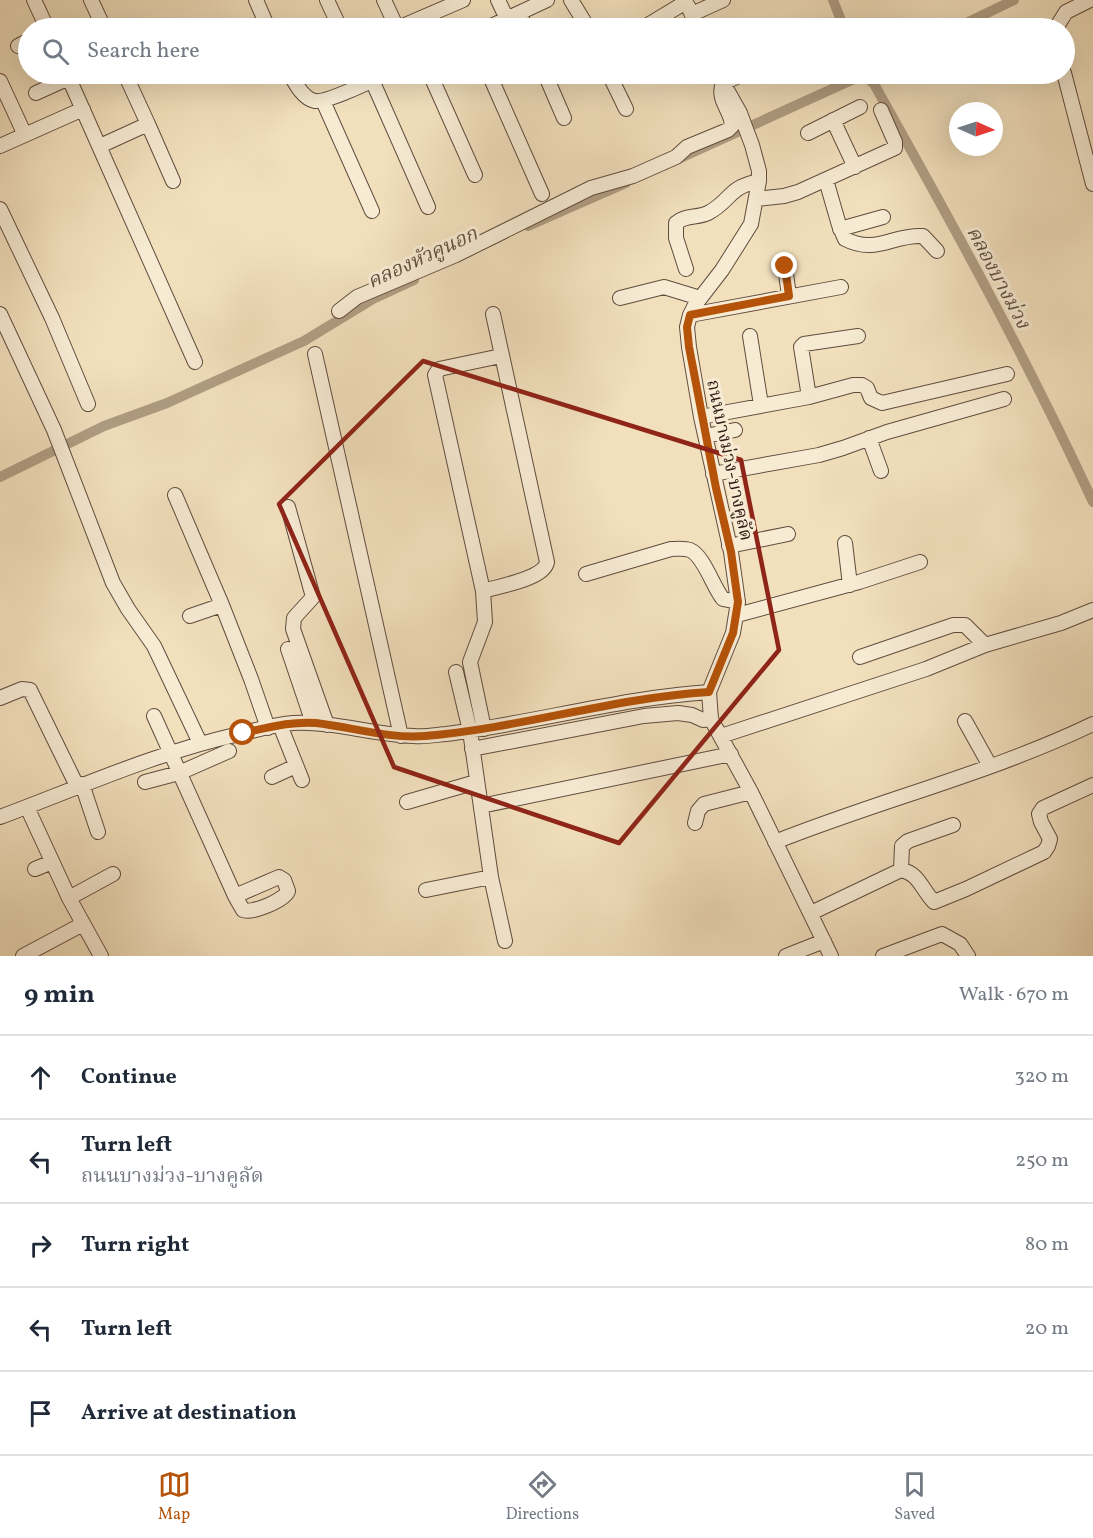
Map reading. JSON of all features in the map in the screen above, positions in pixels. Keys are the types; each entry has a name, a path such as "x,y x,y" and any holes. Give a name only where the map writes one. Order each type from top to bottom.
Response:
{"street":[{"path":"34,0 42,18"},
{"path":"91,0 99,18"},
{"path":"256,0 264,18"},
{"path":"327,0 335,18"},
{"path":"384,0 393,18"},
{"path":"416,18 442,4 463,0"},
{"path":"498,0 513,16"},
{"path":"509,18 547,0"},
{"path":"571,0 583,18"},
{"path":"663,18 688,5 723,0"},
{"path":"1062,18 1065,12 1090,0"},
{"path":"0,81 24,133"},
{"path":"36,93 53,84"},
{"path":"72,84 195,362"},
{"path":"129,84 173,181"},
{"path":"300,84 309,99 323,101 363,84"},
{"path":"374,84 428,207"},
{"path":"434,84 475,175"},
{"path":"494,84 543,194"},
{"path":"549,84 564,118"},
{"path":"614,84 626,110"},
{"path":"339,311 357,297 456,255 591,189 633,176 676,158 687,147 728,130 732,122 721,95 721,84"},
{"name":"ถนนบางม่วง-บางคูลัด","path":"724,84 740,113 752,145 759,171 759,181 750,224 741,241 700,298 690,315 687,327 701,417 729,546 737,609 733,633 709,692 711,719 751,792 831,956"},
{"path":"1068,84 1093,184"},
{"path":"323,101 372,211"},
{"path":"808,133 860,106"},
{"path":"0,146 24,133 83,109"},
{"path":"756,199 784,196 826,180 895,148 895,142 881,110"},
{"path":"832,120 855,167"},
{"path":"99,146 148,124"},
{"path":"826,180 845,239 862,245 875,246 917,236 926,239 937,251"},
{"path":"687,269 676,237 676,223 680,219 706,214 735,189 744,184 759,181"},
{"path":"0,209 52,318 88,404"},
{"path":"840,229 883,217"},
{"path":"785,266 789,296"},
{"path":"620,298 664,287 700,298"},
{"path":"690,315 841,287"},
{"path":"0,314 54,430 113,583 154,646 200,743"},
{"path":"483,591 535,576 543,570 547,562 493,314"},
{"path":"750,336 761,405"},
{"path":"809,397 801,347 804,344 858,336"},
{"path":"315,354 401,736"},
{"path":"484,729 470,662 485,622 483,591 435,375 440,369 501,356"},
{"path":"701,417 809,397 853,385 867,388 871,398 882,403 1007,374"},
{"path":"713,474 819,455 1004,399"},
{"path":"706,436 735,430"},
{"path":"869,438 881,471"},
{"path":"175,495 251,679 302,780"},
{"path":"288,507 313,597 294,618 293,629 320,724"},
{"path":"729,546 788,534"},
{"path":"845,543 850,585"},
{"path":"586,574 671,549 692,550 701,559 713,586 723,599 737,609 850,585 920,562"},
{"path":"190,616 222,605"},
{"path":"720,736 926,669 985,645 1061,623 1093,610"},
{"path":"860,657 954,625 964,625 985,645"},
{"path":"288,649 320,724"},
{"path":"456,672 470,731 491,878 505,941"},
{"path":"0,698 22,689 30,690 79,785 98,832"},
{"path":"0,817 170,752 274,727 320,724 401,736 423,736 484,729 639,700 709,692"},
{"path":"472,749 644,716 678,713 692,715 703,720 711,719"},
{"path":"154,716 236,896"},
{"path":"965,721 990,766"},
{"path":"776,842 832,819 990,766 1093,724"},
{"path":"145,782 179,773 229,751"},
{"path":"481,806 731,754"},
{"path":"272,777 296,766"},
{"path":"408,802 476,782"},
{"path":"811,913 901,870 909,871 917,877 933,902 949,897 1044,852 1050,839 1039,814 1043,808 1093,785"},
{"path":"695,823 698,811 704,804 751,792"},
{"path":"27,807 69,898 101,956"},
{"path":"901,870 902,846 953,825"},
{"path":"35,869 52,862"},
{"path":"69,898 113,874"},
{"path":"426,890 491,878"},
{"path":"23,956 83,924"},
{"path":"883,956 942,934 960,944 968,956"},
{"path":"786,956 824,941"}],"highlighted area":[{"path":"423,361 741,460 779,650 619,843 394,767 279,504"}],"waterway":[{"path":"833,0 840,18"},
{"path":"977,18 1014,0"},
{"name":"คลองหัวคูนอก","path":"676,160 843,84"},
{"name":"คลองบางม่วง","path":"874,84 1015,343 1093,502"},
{"name":"คลองหัวคูนอก","path":"528,226 626,183"},
{"name":"คลองหัวคูนอก","path":"0,477 104,426 167,403 304,341 373,299 414,280"}],"route":[{"path":"243,733 291,723 314,723 401,736 423,736 484,729 677,694 709,692 733,633 738,602 731,552 701,417 687,327 690,315 789,296 785,266"}]}
